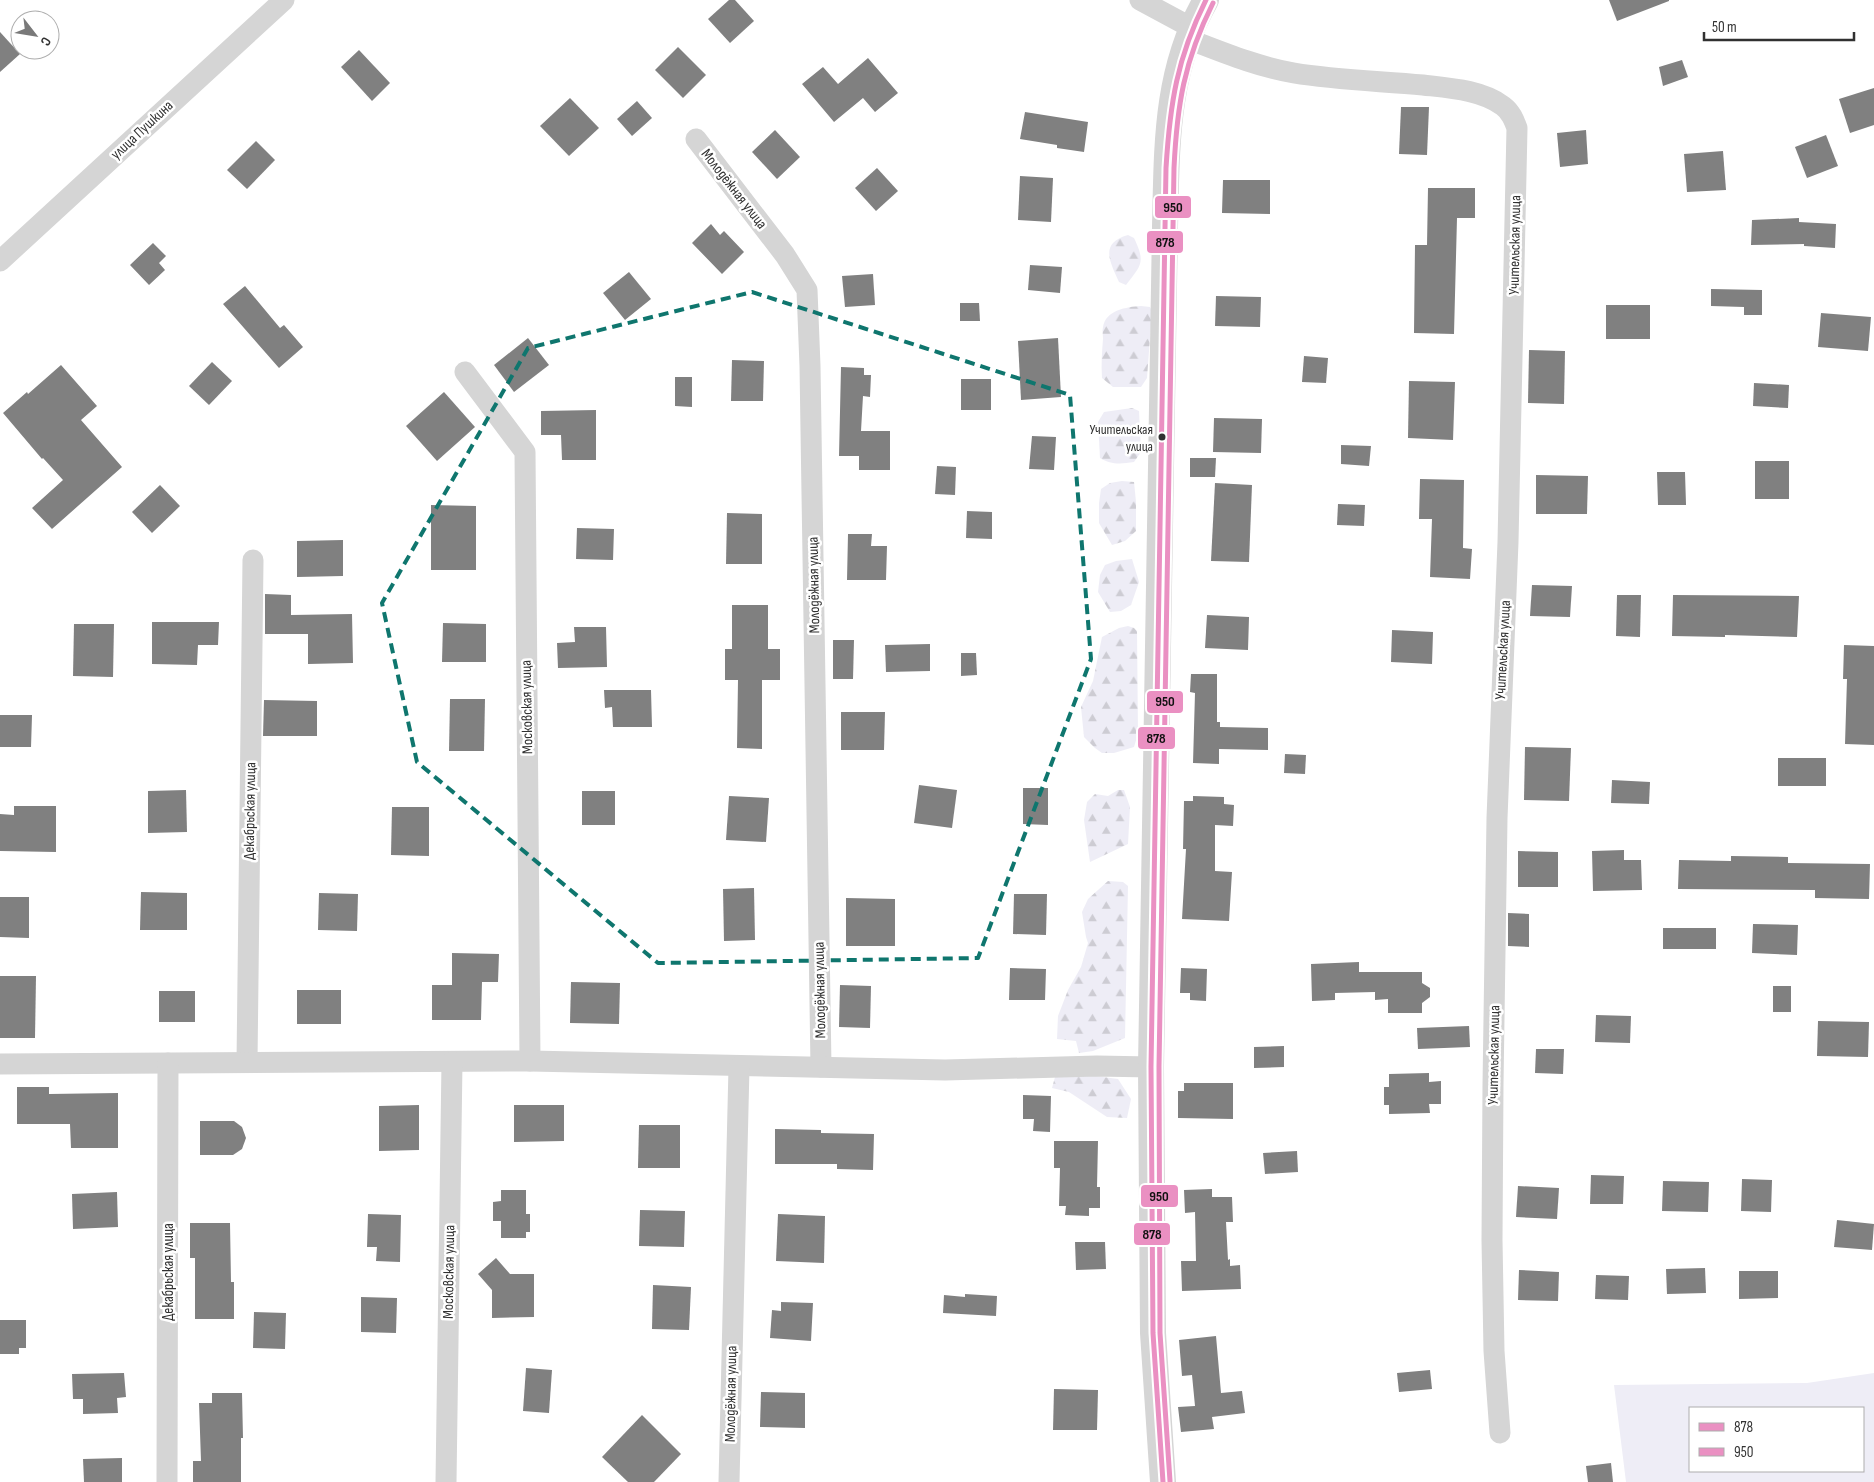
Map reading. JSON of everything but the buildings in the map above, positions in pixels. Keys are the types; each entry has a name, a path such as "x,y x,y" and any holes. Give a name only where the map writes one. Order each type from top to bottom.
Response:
{"street":[{"name":"улица Пушкина","path":"2,256 284,0"},
{"name":"Учительская улица","path":"1140,0 1190,33 1265,66 1293,73 1443,88 1473,93 1492,99 1505,107 1512,115 1517,128 1508,542 1501,684 1497,828 1493,1085 1492,1258 1494,1351 1500,1433"},
{"path":"1163,1482 1153,1333 1151,1067 1168,133 1173,87 1190,33 1206,0"},
{"name":"Молодёжная улица","path":"696,139 785,255 807,290 810,366 821,1067"},
{"name":"Московская улица","path":"465,372 525,452 530,1061"},
{"name":"Декабрьская улица","path":"247,1062 254,560"},
{"path":"0,1064 530,1061 945,1070 1097,1066 1151,1067"},
{"name":"Декабрьская улица","path":"167,1482 168,1062"},
{"name":"Московская улица","path":"446,1482 452,1062"},
{"name":"Молодёжная улица","path":"729,1482 739,1067"}],"highlighted area":[{"path":"752,292 1070,395 1091,659 978,958 658,963 417,762 382,603 528,348"}],"green space":[{"path":"1128,235 1134,238 1141,259 1138,268 1126,285 1119,282 1109,254 1113,243 1119,238"},
{"path":"1141,306 1150,307 1152,311 1147,378 1141,387 1113,387 1102,378 1103,330 1105,321 1117,310"},
{"path":"1132,408 1139,411 1141,452 1134,462 1116,463 1100,458 1098,422 1104,412"},
{"path":"1134,482 1136,531 1125,541 1112,545 1099,523 1101,489 1110,483"},
{"path":"1132,559 1139,582 1131,605 1121,611 1110,612 1098,592 1100,575 1105,565 1116,561"},
{"path":"1128,626 1137,631 1138,734 1134,747 1114,753 1102,753 1084,737 1081,707 1093,681 1102,637 1119,628"},
{"path":"1118,790 1124,790 1130,807 1128,844 1090,862 1084,820 1087,802 1095,794 1108,796"},
{"path":"1108,881 1123,882 1128,886 1125,1038 1093,1051 1079,1053 1076,1041 1057,1039 1058,1016 1068,990 1081,967 1088,943 1082,912 1088,899"},
{"path":"1088,1075 1118,1079 1131,1099 1127,1118 1107,1117 1069,1092 1052,1088 1055,1077"},
{"path":"1874,1373 1874,1482 1626,1482 1614,1385 1807,1383"}],"transit line":[{"name":"878","path":"1163,1482 1153,1333 1151,1067 1166,168 1170,122 1177,81 1188,42 1206,0"},
{"name":"950","path":"1170,1481 1160,1333 1159,1067 1174,168 1177,124 1184,84 1195,44 1213,3"}],"place":[{"name":"Учительская улица","path":"1162,437"}]}
